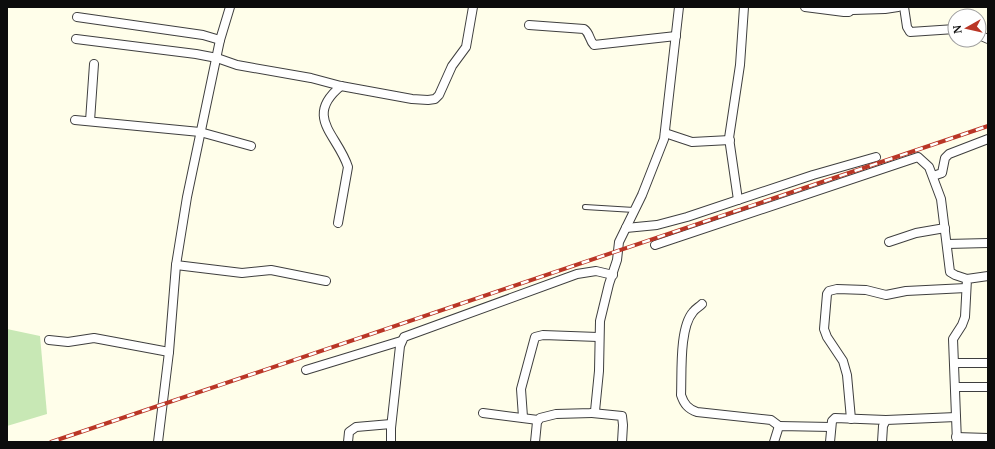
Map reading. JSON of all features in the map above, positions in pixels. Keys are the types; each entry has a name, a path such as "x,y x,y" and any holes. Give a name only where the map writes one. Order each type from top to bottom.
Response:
{"street":[{"path":"158,442 169,352 176,265 200,132 220,40 230,7"},
{"path":"76,39 196,54 217,58 237,65 311,78 342,86 412,99 435,99 442,92 452,66 466,47 473,7"},
{"path":"592,413 595,409 598,384 598,337 603,307 617,260 619,242 660,149 665,133 679,7"},
{"path":"738,200 730,140 740,65 744,7"},
{"path":"804,7 844,12 854,8 885,9 898,7"},
{"path":"904,7 907,27 910,32 947,30"},
{"path":"77,17 203,35 220,40"},
{"path":"529,26 584,29 594,45 676,36"},
{"path":"90,121 94,64"},
{"path":"338,223 348,167 346,160 325,123 324,114 325,106 329,99 342,86"},
{"path":"75,120 200,132 251,146"},
{"path":"665,133 692,142 730,140"},
{"path":"933,177 942,173 945,158 949,154 988,139"},
{"path":"626,228 657,225 710,210 813,175 876,157"},
{"path":"655,246 916,157 922,158 929,167 943,207 950,272 967,279 988,276"},
{"path":"889,242 916,233 945,228"},
{"path":"947,244 988,243"},
{"path":"176,265 242,273 271,270 326,281"},
{"path":"306,370 401,342 408,336 577,274 596,271 613,275"},
{"path":"967,279 964,321 953,339 957,440 988,438"},
{"path":"851,419 847,374 843,360 827,337 824,329 826,294 829,291 837,289 866,290 886,295 906,291 966,288"},
{"path":"702,304 693,312 686,325 681,395 687,407 697,412 772,420 779,426 831,427"},
{"path":"523,417 521,389 535,337 543,334 598,337"},
{"path":"49,340 68,342 94,338 169,352"},
{"path":"391,442 391,424 401,342"},
{"path":"954,363 988,363"},
{"path":"955,387 988,387"},
{"path":"483,413 538,420 556,414 592,413 621,415 623,425 622,442"},
{"path":"830,442 832,421 834,418 886,420 956,417"},
{"path":"535,442 538,420"},
{"path":"882,442 883,426 886,420"},
{"path":"348,442 349,432 356,427 391,424"},
{"path":"774,442 779,426"}],"lane":[{"path":"585,207 634,210"}],"green space":[{"path":"7,329 40,336 47,414 7,426"}],"railway":[{"path":"51,442 988,126"}]}
